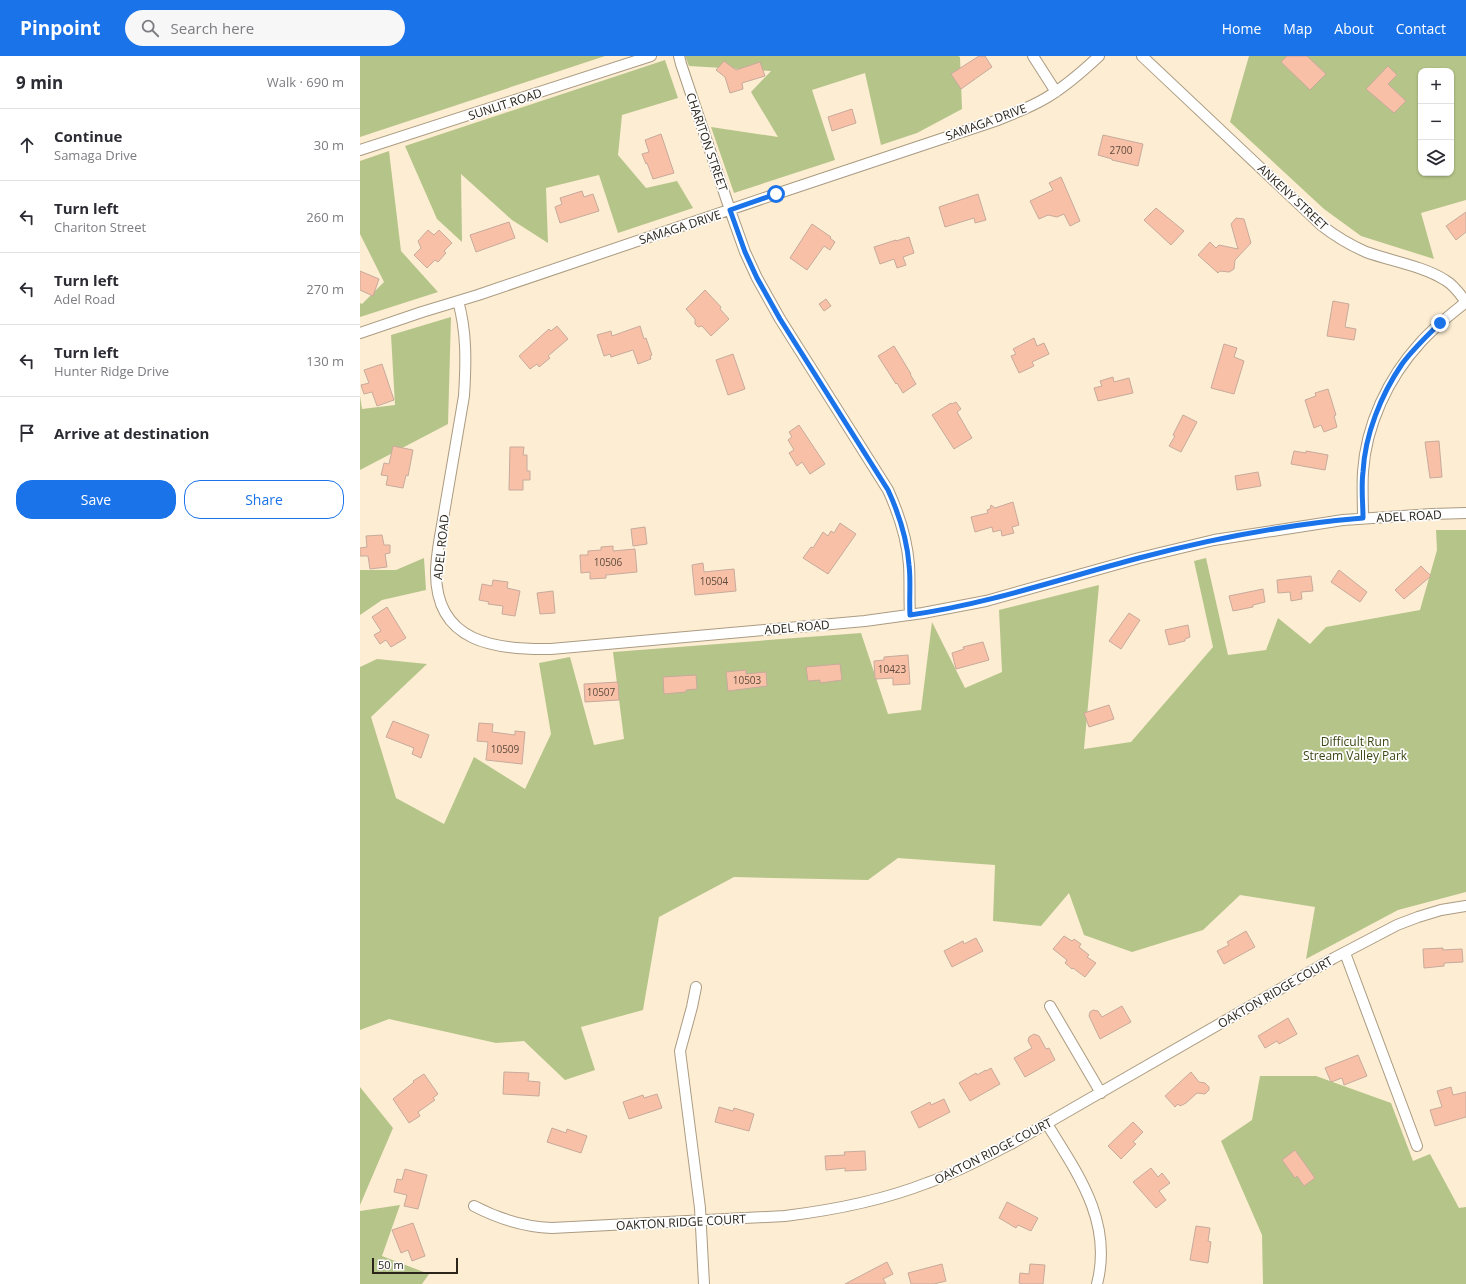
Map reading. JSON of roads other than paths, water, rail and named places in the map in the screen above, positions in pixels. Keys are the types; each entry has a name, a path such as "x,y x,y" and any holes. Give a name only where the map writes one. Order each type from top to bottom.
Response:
{"street":[{"name":"SUNLIT ROAD","path":"360,150 650,56"},
{"name":"CHARITON STREET","path":"679,56 730,210 745,252 757,278 780,319 888,490 897,510 904,531 909,563 910,615"},
{"path":"1033,56 1056,92"},
{"name":"SAMAGA DRIVE","path":"360,333 998,120 1028,108 1056,92 1078,76 1099,56"},
{"name":"ANKENY STREET","path":"1142,56 1322,225 1337,237 1366,252 1434,274 1446,280 1456,289 1466,302"},
{"name":"ADEL ROAD","path":"458,301 465,336 466,373 464,396 437,558 436,586 440,599 449,616 462,630 483,642 507,648 551,649 865,621 910,615 944,610 986,601 1139,558 1214,540 1323,522 1432,514 1466,514"},
{"path":"1363,518 1363,472 1365,452 1381,402 1391,381 1403,362 1420,342 1440,323 1466,302"},
{"name":"OAKTON RIDGE COURT","path":"474,1206 493,1216 513,1223 539,1228 785,1216 852,1206 885,1198 928,1183 970,1165 1048,1124 1345,953 1397,925 1418,916 1466,906"},
{"path":"1345,953 1417,1146"},
{"path":"696,987 680,1051 701,1221 704,1284"},
{"path":"1050,1006 1101,1093"},
{"path":"1048,1124 1070,1160 1093,1206 1101,1243 1097,1284"}],"park label":[{"name":"Difficult Run Stream Valley Park","path":"1355,748"}]}
